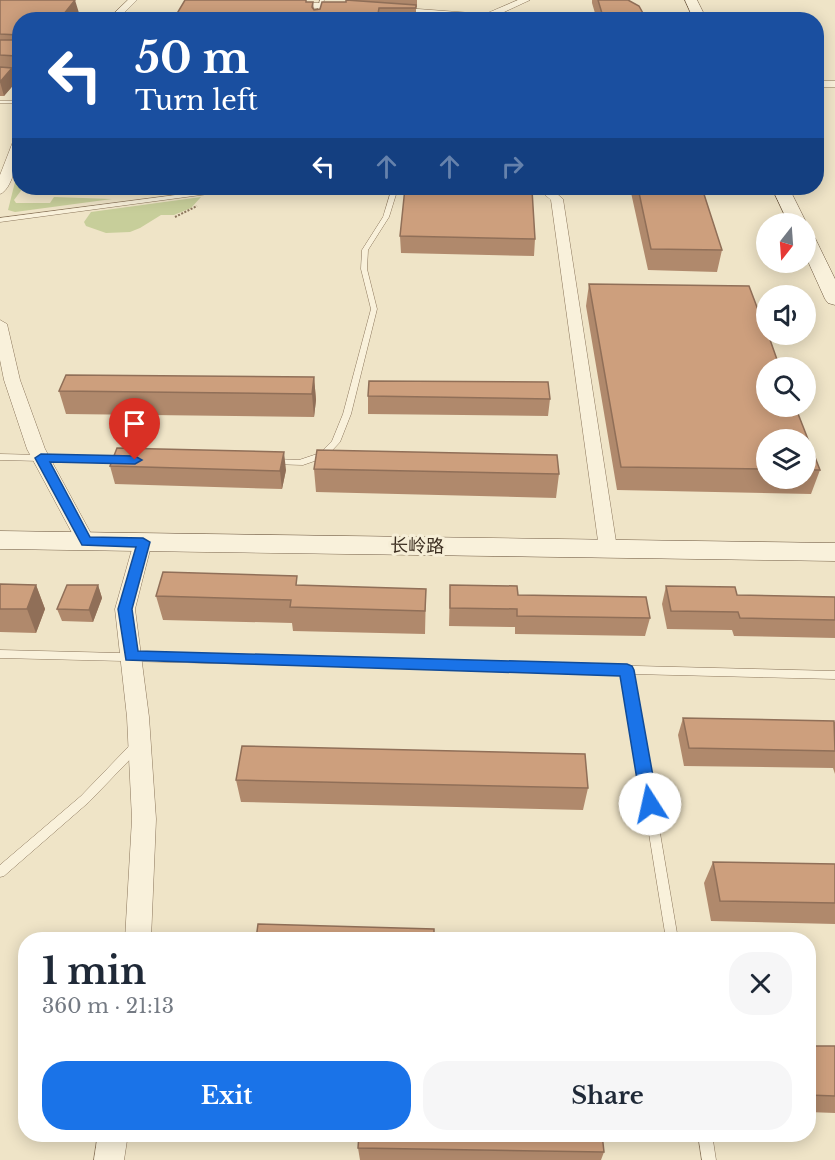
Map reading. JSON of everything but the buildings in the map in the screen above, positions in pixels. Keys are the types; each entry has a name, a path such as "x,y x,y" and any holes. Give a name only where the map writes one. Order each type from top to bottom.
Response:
{"street":[{"path":"120,12 133,0"},
{"path":"240,0 321,3 356,8"},
{"path":"496,12 526,0"},
{"path":"379,9 413,12"},
{"path":"0,190 12,159"},
{"path":"552,195 556,199 559,213 608,548"},
{"path":"784,195 793,213"},
{"path":"816,259 835,299"},
{"path":"0,324 12,380 41,458 86,541"},
{"name":"长岭路","path":"0,540 835,552"},
{"path":"138,932 144,819 140,743 125,609 143,542"},
{"path":"109,1160 112,1142"}],"lane":[{"path":"0,220 186,195"},
{"path":"265,462 300,463 322,455 336,441 347,414 374,309 364,269 365,250 386,217 393,195"},
{"path":"0,457 135,460"},
{"path":"0,654 835,675"},
{"path":"627,670 671,932"},
{"path":"0,872 85,799 140,743"},
{"path":"706,1142 709,1160"}],"green space":[{"path":"12,194 18,195 14,200 16,203 50,203 54,197 112,199 15,212 8,210"},
{"path":"201,197 191,208 174,215 161,215 130,232 106,233 86,226 84,222 91,212"}],"route":[{"path":"135,460 41,458 86,541 143,542 125,609 131,656 627,670 650,804"}]}
